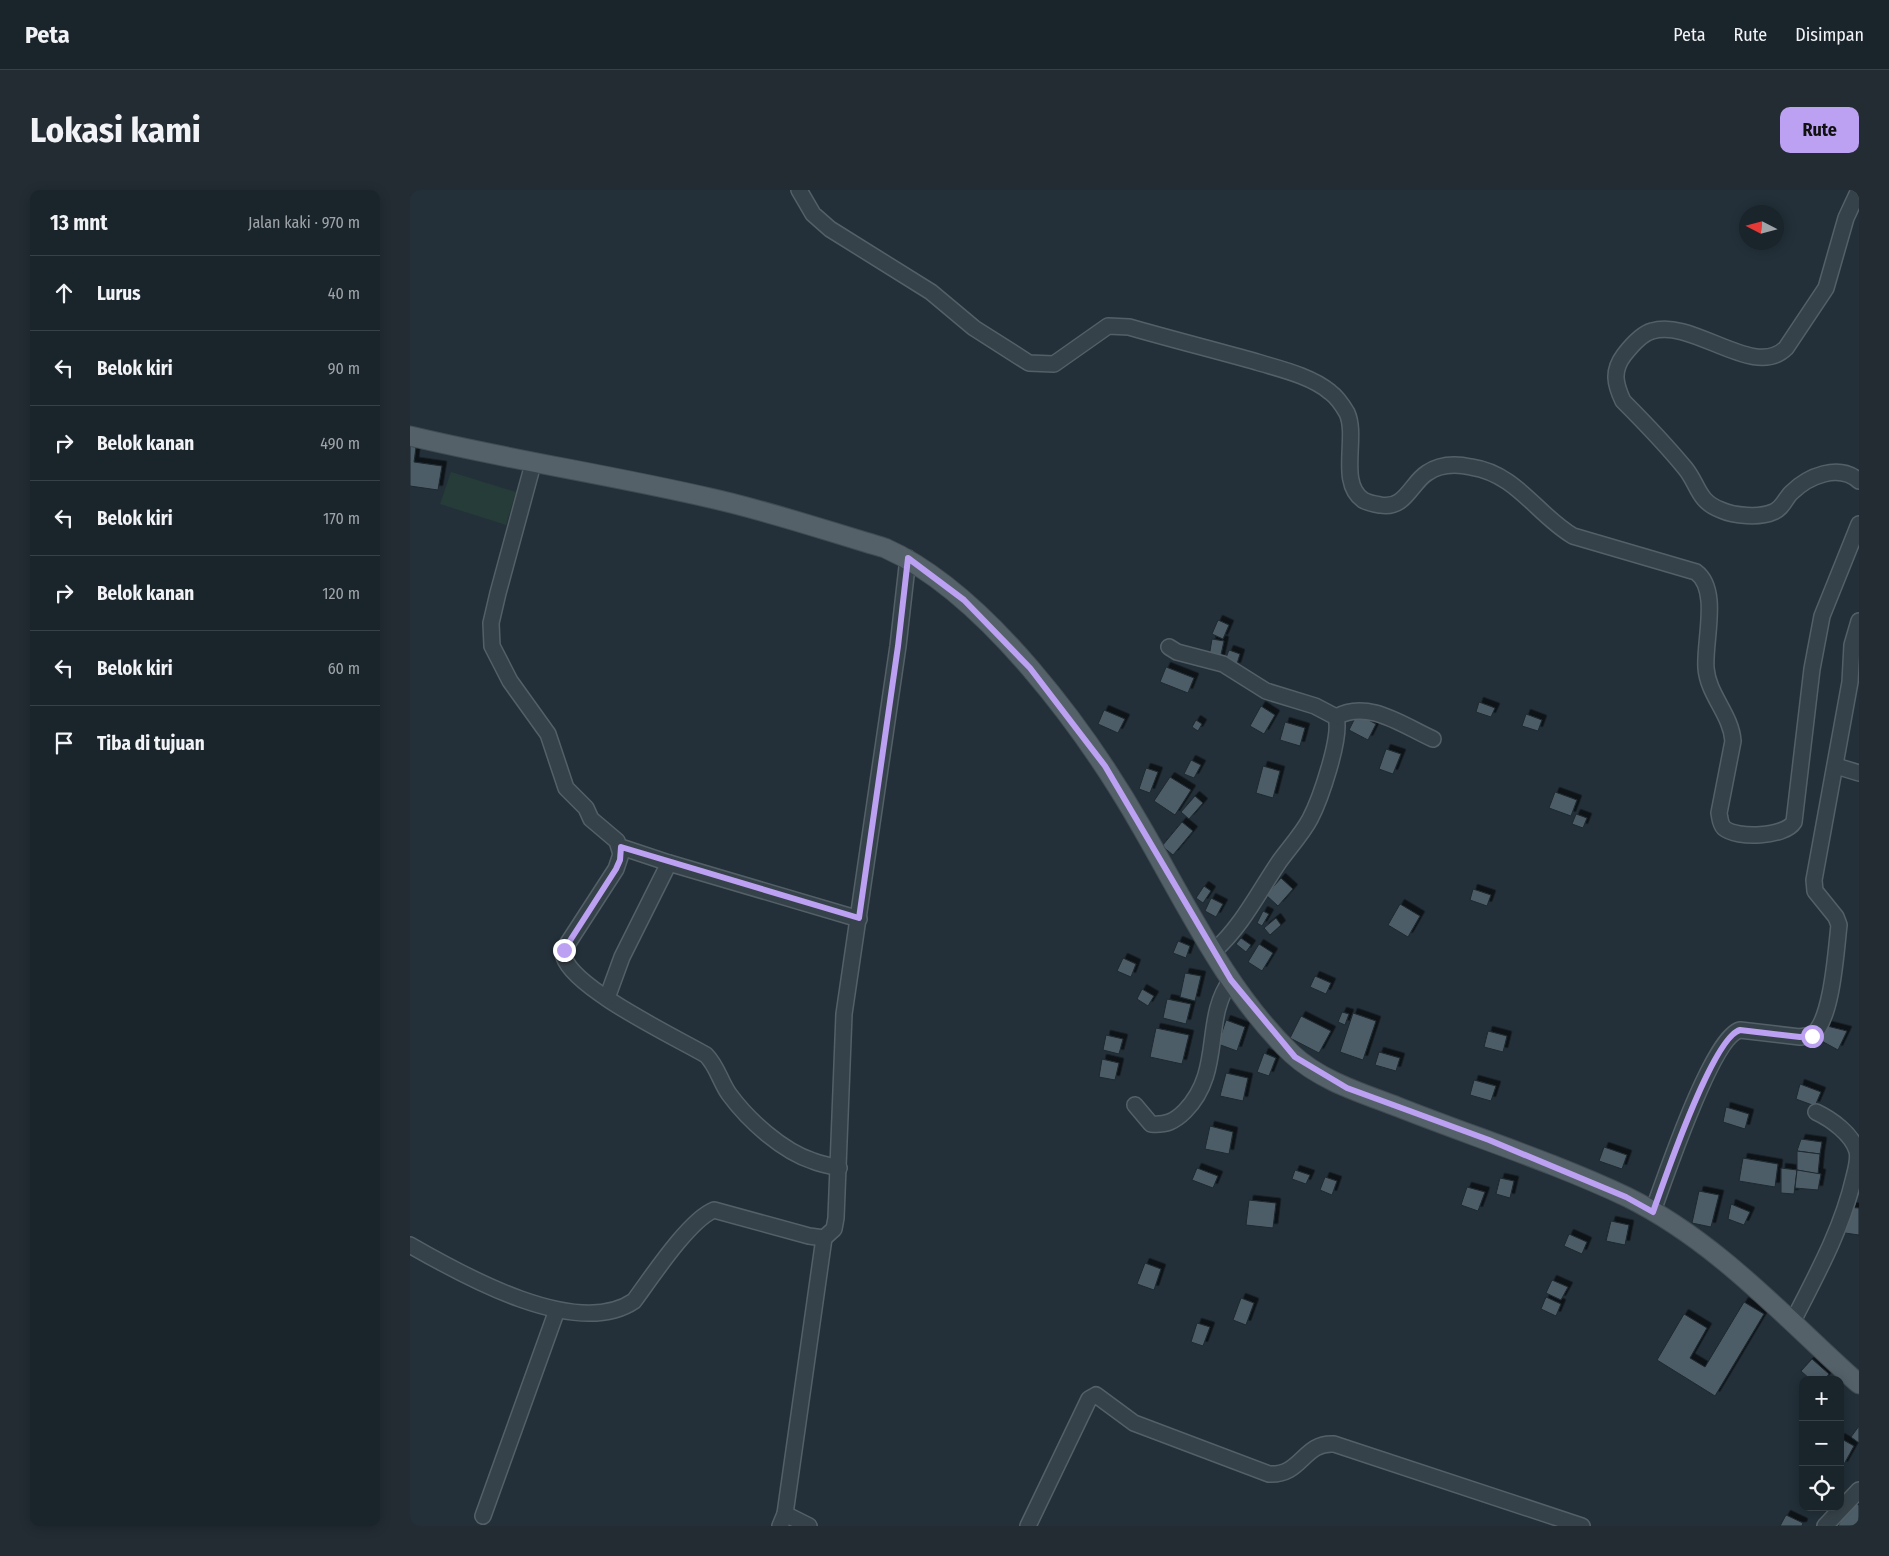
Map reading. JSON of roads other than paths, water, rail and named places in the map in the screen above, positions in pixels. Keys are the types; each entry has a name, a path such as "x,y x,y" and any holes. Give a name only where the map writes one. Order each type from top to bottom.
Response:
{"main road":[{"path":"410,436 533,464 713,499 885,548 908,558 964,600 1030,668 1105,766 1231,980 1282,1044 1305,1065 1347,1088 1489,1140 1590,1182 1653,1212 1733,1267 1859,1384"}],"street":[{"path":"799,190 813,214 830,229 931,292 974,328 1029,364 1046,365 1061,360 1101,329 1116,325 1276,368 1306,379 1330,392 1342,406 1351,430 1351,483 1362,499 1370,503 1385,506 1394,505 1411,492 1418,480 1435,468 1448,465 1472,467 1503,477 1522,490 1559,528 1573,536 1696,572 1705,581 1710,594 1706,648 1709,683 1733,733 1734,741 1719,813 1725,828 1734,832 1766,835 1783,832 1791,828 1794,822 1812,669 1822,616 1859,524"},
{"path":"1859,190 1846,218 1826,288 1779,355 1762,358 1750,356 1694,336 1674,331 1655,330 1648,332 1628,350 1618,363 1615,372 1617,389 1623,401 1687,471 1700,496 1709,504 1721,510 1738,514 1773,513 1780,508 1791,494 1819,475 1838,472 1847,474 1859,481"},
{"path":"533,464 491,623 492,646 510,681 548,734 566,788 584,806 591,819 617,841 621,847 669,863 859,918"},
{"path":"809,1526 782,1520 824,1238 834,1229 836,1218 844,1014 898,646 908,558"},
{"path":"1653,1212 1694,1103 1716,1058 1733,1033 1740,1030 1800,1037 1812,1036 1822,1022 1828,1000 1839,926 1836,916 1815,891 1814,880 1850,682 1852,645 1859,621"},
{"path":"1169,648 1177,652 1223,664 1266,691 1315,706 1336,717"},
{"path":"1336,717 1348,710 1374,712 1433,739"},
{"path":"1214,951 1228,938 1255,902 1279,863 1310,820 1324,787 1334,748 1336,717"},
{"path":"1836,766 1859,772"},
{"path":"621,847 620,860 616,869 568,943 563,954 572,971 582,981 607,998 706,1054 739,1106 785,1147 812,1161 839,1168"},
{"path":"607,998 622,957 669,863"},
{"path":"1135,1105 1151,1124 1162,1125 1170,1123 1181,1116 1196,1100 1209,1069 1219,1000 1231,980"},
{"path":"1793,1321 1831,1247 1848,1199 1857,1161 1857,1150 1850,1139 1826,1117 1816,1112"},
{"path":"410,1245 526,1302 557,1310 612,1311 625,1307 634,1301 677,1245 699,1220 714,1210 809,1236 824,1238"},
{"path":"483,1516 557,1310"},
{"path":"1028,1526 1089,1400 1096,1395 1134,1423 1269,1474 1286,1473 1318,1445 1334,1444 1582,1526"},
{"path":"1825,1526 1858,1494"}]}
